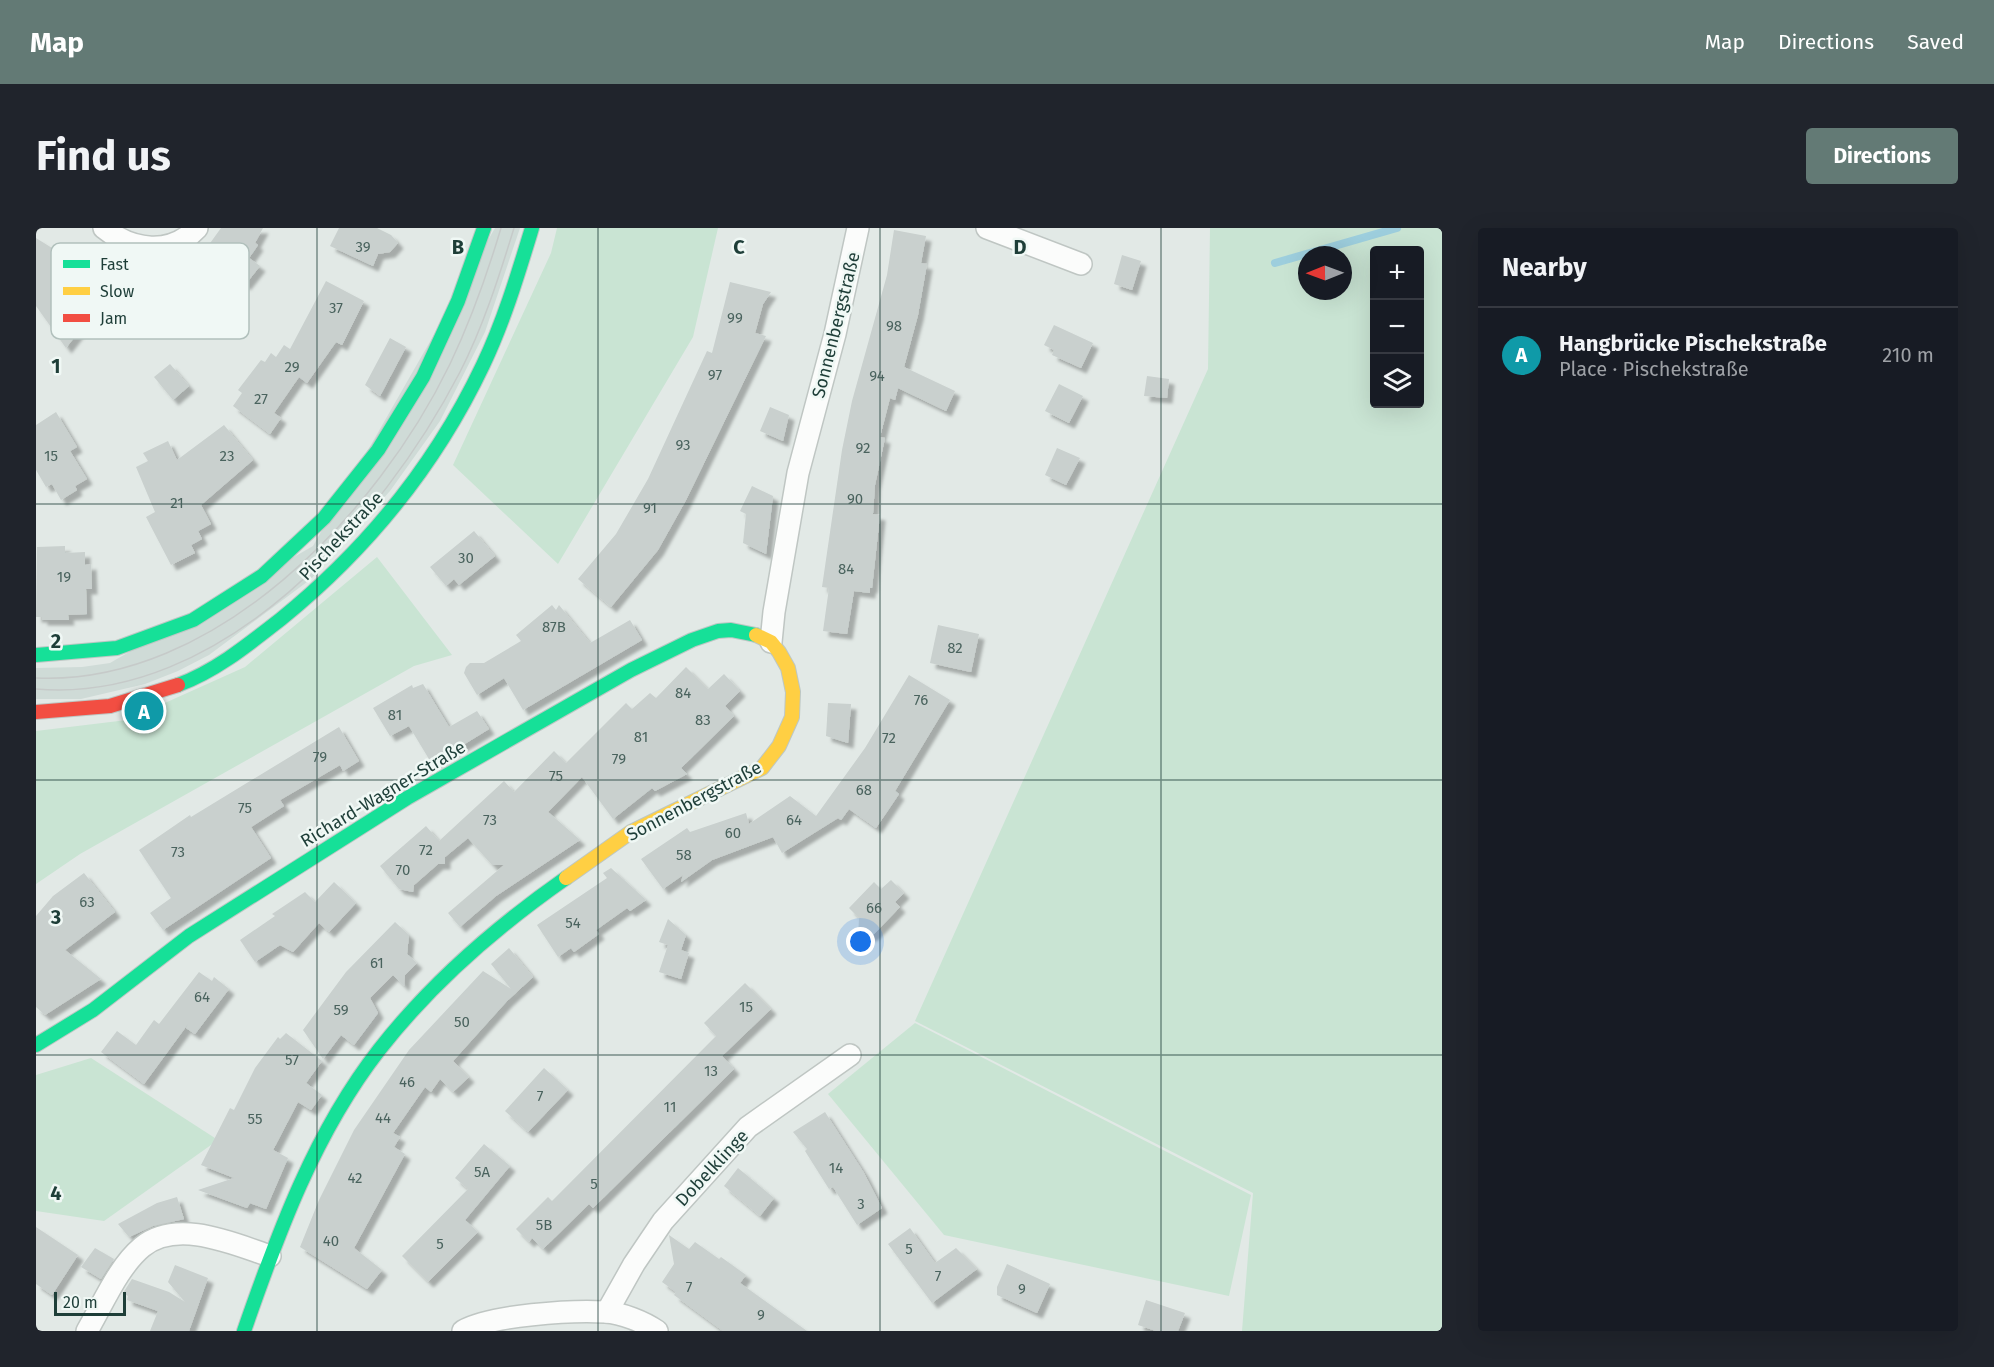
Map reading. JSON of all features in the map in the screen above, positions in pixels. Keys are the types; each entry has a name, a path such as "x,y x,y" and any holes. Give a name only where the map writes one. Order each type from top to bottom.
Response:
{"street":[{"path":"104,228 127,243"},
{"path":"178,243 197,228"},
{"name":"Pischekstraße","path":"36,655 79,655 132,645 182,626 235,594 295,546 321,521 366,469 412,399 453,319 484,228"},
{"name":"Pischekstraße","path":"36,712 88,710 119,704 183,683 211,669 244,647 310,596 334,574 404,494 466,397 484,364 517,276 532,228"},
{"name":"Sonnenbergstraße","path":"244,1331 270,1256 298,1187 339,1110 379,1050 444,976 508,919 632,832 751,775 771,759 788,729 793,705 788,668 771,642 774,612 798,473 835,334 858,228"},
{"path":"987,228 1081,264"},
{"name":"Richard-Wagner-Straße","path":"36,1045 93,1010 189,936 407,798 631,670 692,640 718,631 752,634 771,642"},
{"name":"Dobelklinge","path":"607,1312 634,1264 663,1221 748,1127 850,1055"},
{"path":"87,1331 132,1259 142,1247 156,1239 176,1235 198,1235 270,1256"},
{"path":"463,1331 473,1326 535,1315 607,1312 648,1324 657,1331"}],"shaded area":[{"path":"495,228 520,228 485,332 440,421 390,491 311,579 209,655 178,671 145,684 81,699 36,699 36,668 82,667 110,663 313,546"}],"green space":[{"path":"557,228 718,228 693,337 558,564 453,465 551,253"},
{"path":"1210,228 1442,228 1442,1331 1242,1331 1253,1193 915,1021 1208,369"},
{"path":"377,557 452,655 414,666 80,854 36,884 36,731 127,720 245,667"},
{"path":"915,1023 1251,1195 1229,1296 944,1235 828,1094"},
{"path":"91,1058 218,1140 104,1221 36,1211 36,1075"}],"building":[{"path":"221,228 263,228 255,243 258,245 249,258 249,243 210,243"},
{"path":"339,228 377,228 391,235 398,243 390,252 378,254 373,266 330,246"},
{"path":"894,230 926,236 921,263 927,264 918,315 904,367 955,391 946,411 898,388 895,400 890,398 880,437 885,438 875,485 873,514 880,515 872,588 870,588 870,593 854,591 847,634 823,631 829,588 822,587 842,450 852,401 887,275"},
{"path":"36,238 51,247 51,327 36,306"},
{"path":"1122,255 1141,261 1132,290 1114,284"},
{"path":"249,258 260,266 249,280"},
{"path":"326,281 364,301 342,345 336,342 307,383 299,377 274,413 281,418 270,434 233,406 242,393 238,390 261,360 265,362 271,353 276,357 284,345 290,349"},
{"path":"730,282 771,292 763,304 755,333 766,336 686,500 658,550 611,607 578,579 616,534 648,479 707,351 712,353"},
{"path":"1054,325 1093,343 1081,368 1052,355 1054,350 1044,345"},
{"path":"390,338 406,347 380,396 365,385"},
{"path":"60,339 73,339 66,348"},
{"path":"170,364 189,386 173,400 154,377"},
{"path":"1147,376 1169,379 1167,398 1144,396"},
{"path":"1059,384 1083,396 1069,423 1045,411"},
{"path":"770,407 789,415 783,441 760,431"},
{"path":"56,412 77,447 70,451 87,479 75,486 77,490 61,500 52,484 46,487 36,470 36,425"},
{"path":"224,425 253,460 201,505 211,524 198,531 202,539 191,545 195,553 171,565 146,517 155,512 136,467 148,461 143,453 168,441 177,460"},
{"path":"1057,448 1080,458 1066,485 1045,475"},
{"path":"752,486 773,496 766,554 743,543 746,514 740,511"},
{"path":"474,531 495,556 459,585 454,579 446,586 430,567"},
{"path":"65,546 65,553 85,552 85,565 91,564 92,589 86,589 87,614 68,615 69,620 42,620 42,617 36,617 37,547"},
{"path":"552,605 556,610 559,605 590,643 630,620 642,640 523,710 504,678 477,695 464,673 466,667 470,663 484,663 521,641 516,635"},
{"path":"938,625 979,634 971,672 930,663"},
{"path":"686,667 708,689 724,674 740,691 725,706 734,716 681,768 687,774 655,791 652,788 613,819 582,777 548,812 580,840 496,896 460,927 448,913 504,865 492,865 468,838 445,857 445,864 438,864 414,885 413,892 399,889 380,866 426,826 439,841 504,781 514,792 554,751 566,763 626,703 632,709 650,693 656,698"},
{"path":"909,675 950,700 895,791 899,794 876,828 849,809 841,820 838,818 782,853 773,837 712,860 681,882 683,875 663,889 641,859 687,828 690,832 746,813 749,824 790,796 816,816 865,748"},
{"path":"423,684 449,727 477,711 489,729 432,764 409,726 390,736 373,708 412,685 413,688"},
{"path":"828,703 851,704 848,743 826,736"},
{"path":"339,727 359,761 343,771 340,765 280,800 284,806 251,827 271,858 163,930 150,913 171,898 139,850 190,815 191,817"},
{"path":"611,868 646,900 630,911 627,908 596,930 599,934 574,952 571,948 558,957 537,925 607,878 603,873"},
{"path":"84,873 115,912 65,950 101,979 45,1015 36,1007 36,916 53,896"},
{"path":"891,880 904,893 895,902 900,907 873,935 858,938 859,918 849,908 874,882 881,889"},
{"path":"334,882 356,903 329,932 319,923 293,952 280,945 255,962 240,940 275,916 272,914 305,892 315,902"},
{"path":"668,919 686,935 681,950 689,953 681,979 659,972 668,945 659,942"},
{"path":"395,922 409,935 407,954 417,963 405,975 404,986 393,975 370,998 378,1013 354,1045 341,1035 323,1059 303,1030 346,972"},
{"path":"509,948 533,977 507,1001 453,1061 469,1077 453,1092 440,1079 431,1092 425,1087 393,1133 400,1137 394,1147 405,1154 354,1248 382,1270 367,1289 300,1247 319,1200 354,1130 409,1050 483,971 511,989 491,964"},
{"path":"199,972 212,981 214,977 229,989 195,1034 186,1028 188,1024 144,1084 101,1052 117,1031 136,1045 154,1020 159,1024"},
{"path":"745,983 771,1009 722,1056 734,1069 593,1208 589,1204 543,1249 532,1238 529,1242 516,1229 548,1197 552,1201 716,1036 704,1023"},
{"path":"286,1033 322,1061 306,1083 322,1095 311,1110 298,1102 273,1150 288,1158 266,1209 250,1203 247,1208 198,1190 234,1178 201,1165 230,1108 234,1110 255,1068 278,1037 280,1039"},
{"path":"544,1068 568,1090 528,1132 505,1111"},
{"path":"825,1112 864,1173 882,1208 857,1225 833,1187 829,1189 805,1151 807,1149 793,1132"},
{"path":"484,1144 510,1166 465,1220 478,1232 428,1282 402,1256 468,1189 455,1178"},
{"path":"738,1168 774,1198 760,1216 724,1186"},
{"path":"177,1197 184,1219 153,1226 129,1237 118,1224 157,1203"},
{"path":"36,1227 78,1255 52,1295 36,1284"},
{"path":"910,1228 935,1263 956,1248 977,1269 932,1303 888,1244"},
{"path":"669,1235 689,1249 695,1242 719,1259 721,1257 746,1275 740,1283 807,1331 723,1331 674,1295 676,1292 662,1282 674,1264"},
{"path":"95,1248 114,1259 101,1279 81,1267"},
{"path":"1007,1264 1050,1284 1037,1313 997,1295 997,1287"},
{"path":"175,1265 208,1278 189,1331 150,1331 158,1311 127,1300 128,1296 123,1293 132,1279 169,1292 185,1302 168,1282"},
{"path":"1146,1300 1185,1313 1178,1331 1156,1331 1138,1325"}],"waterway":[{"name":"Dobelklinge","path":"1275,263 1397,228"}],"tram line":[{"path":"36,678 102,673 166,653 227,621 283,580 335,531 380,477 419,421 465,331 501,228"},
{"path":"36,689 104,686 169,667 231,635 288,592 341,542 387,487 427,429 460,372 483,320 514,228"}],"traffic: fast":[{"path":"36,655 117,648 193,620 262,576 324,518 378,450 423,377 458,301 484,228"},
{"path":"178,685 219,665 281,619 312,592 370,534 421,471 464,402 491,348 532,228"},
{"path":"36,1045 93,1010 189,936 407,798 631,670 692,640 718,631 731,630 756,635"},
{"path":"244,1331 270,1257 300,1185 317,1149 356,1082 399,1025 443,979 490,936 566,878"}],"traffic: slow":[{"path":"566,878 631,832 762,768 779,746 792,717 793,692 788,668 779,652 771,642 756,635"}],"traffic: jam":[{"path":"36,712 110,706 178,685"}],"place":[{"name":"Hangbrücke Pischekstraße","path":"144,711"}]}
